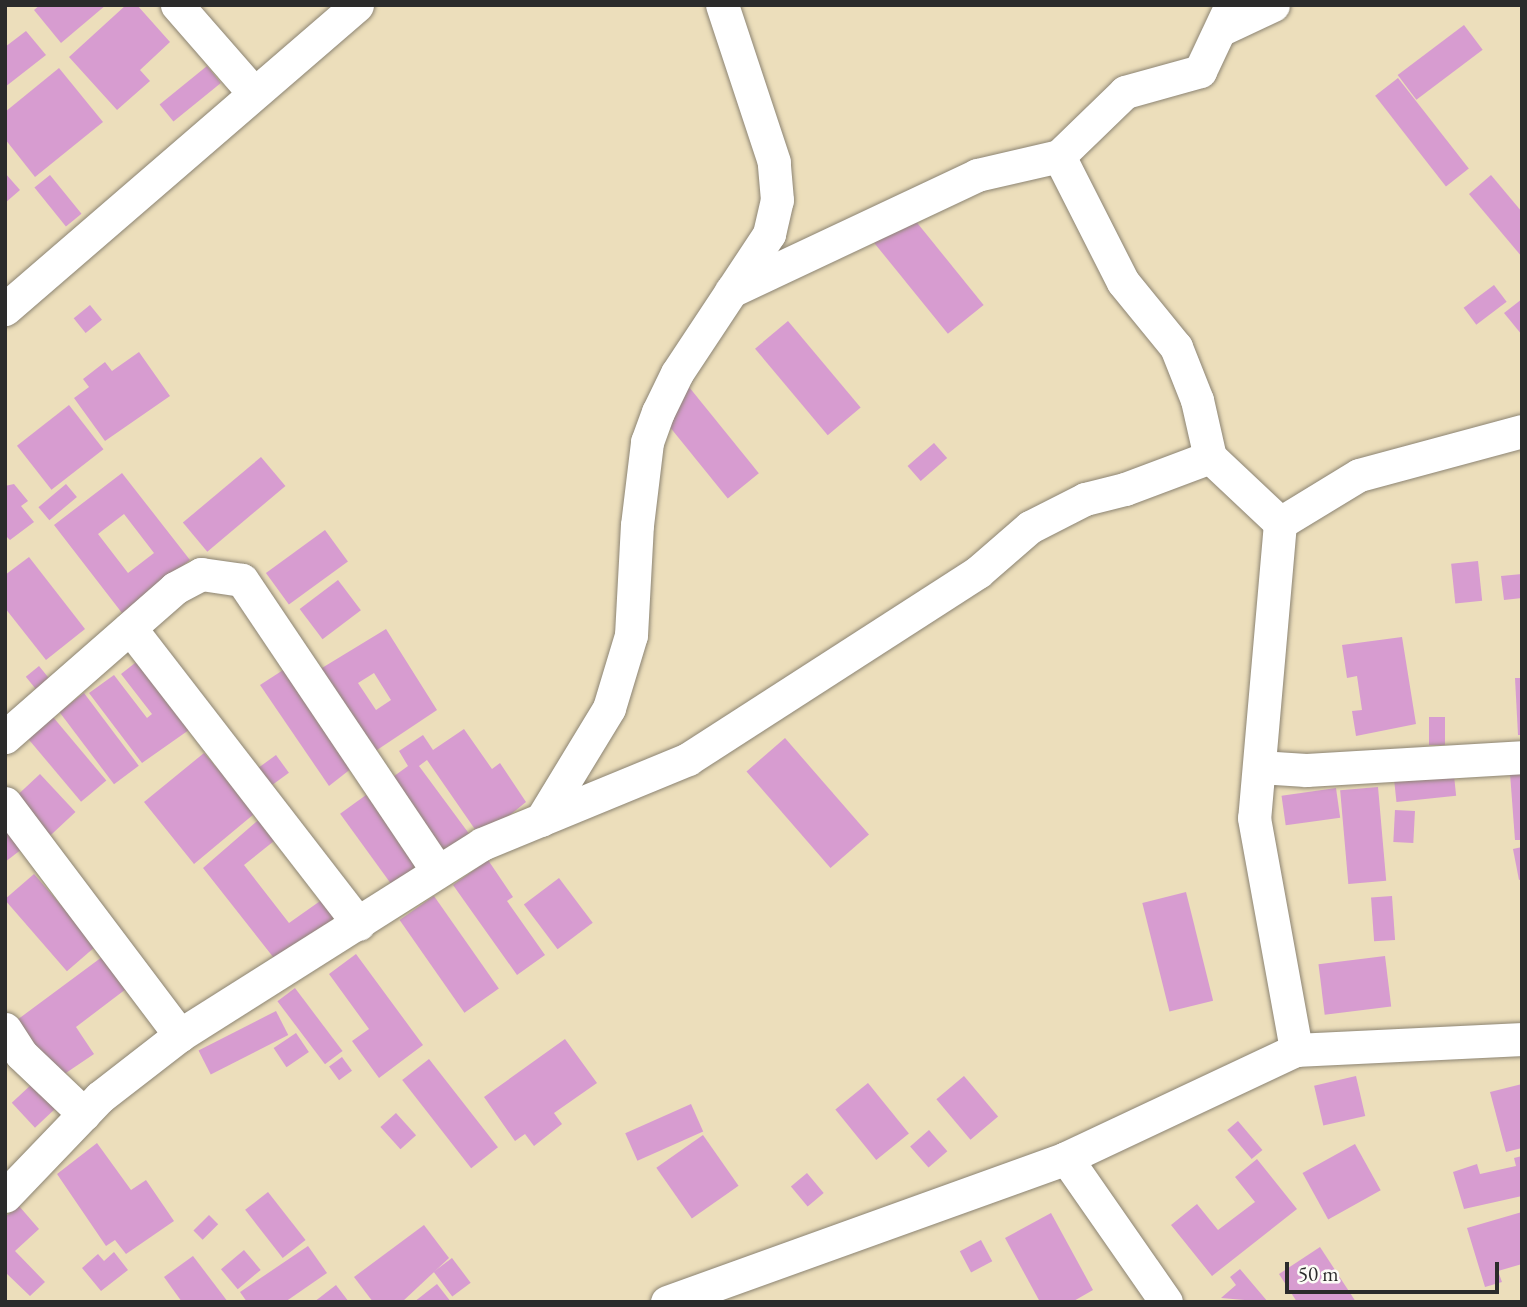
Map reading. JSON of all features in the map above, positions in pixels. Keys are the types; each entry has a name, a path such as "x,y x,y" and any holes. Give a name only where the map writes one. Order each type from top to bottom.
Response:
{"street":[{"path":"177,5 253,92"},
{"path":"5,309 253,92 357,5"},
{"path":"541,820 609,708 631,635 637,525 647,442 657,412 769,234 777,200 774,162 722,5"},
{"path":"731,291 977,175 1059,156 1125,92 1200,71 1227,17 1273,5"},
{"path":"1059,156 1123,282 1176,347 1197,400 1209,457 1280,523"},
{"path":"1280,523 1359,475 1522,431"},
{"path":"5,1196 84,1114 180,1035 359,924 436,869 541,820 688,759 978,572 1030,527 1085,499 1125,489 1209,457"},
{"path":"1280,523 1254,818 1296,1050"},
{"path":"5,737 175,588 201,574 242,580 436,869"},
{"path":"130,628 359,924"},
{"path":"1259,768 1306,770 1522,757"},
{"path":"5,803 180,1035"},
{"path":"5,1029 21,1054 84,1114"},
{"path":"667,1302 1066,1158 1296,1050 1522,1039"},
{"path":"1066,1158 1166,1302"}],"building":[{"path":"40,5 106,5 61,43 34,10"},
{"path":"126,5 137,5 170,42 140,70 150,81 117,110 69,57"},
{"path":"1464,25 1483,50 1416,100 1398,75"},
{"path":"26,31 46,55 5,87 5,47"},
{"path":"207,66 221,83 173,121 160,104"},
{"path":"59,68 103,122 35,177 5,139 5,112"},
{"path":"1398,78 1469,169 1446,186 1375,96"},
{"path":"5,173 20,190 5,203"},
{"path":"50,175 81,214 66,226 34,188"},
{"path":"1491,175 1522,212 1522,257 1469,194"},
{"path":"910,214 984,305 948,334 874,243"},
{"path":"1494,285 1507,302 1476,325 1464,308"},
{"path":"1522,299 1522,335 1504,313"},
{"path":"90,305 102,320 86,333 74,318"},
{"path":"788,321 861,408 828,435 755,349"},
{"path":"139,352 170,396 105,441 74,398 89,387 83,379 105,362 112,371"},
{"path":"689,387 759,473 728,498 658,412"},
{"path":"69,405 103,449 51,490 17,446"},
{"path":"934,443 947,458 921,481 908,466"},
{"path":"261,457 285,486 207,552 183,523"},
{"path":"122,473 190,560 122,613 54,525","holes":["124,514 154,553 128,573 98,534"]},
{"path":"14,484 28,501 21,506 34,522 10,540 5,535 5,486"},
{"path":"66,484 77,497 49,520 38,507"},
{"path":"325,530 348,562 289,604 266,573"},
{"path":"29,557 85,629 46,660 5,608 5,575"},
{"path":"1478,561 1482,601 1455,604 1451,564"},
{"path":"1522,574 1522,598 1504,600 1501,576"},
{"path":"338,580 361,610 323,639 300,609"},
{"path":"386,629 437,710 371,754 317,671","holes":["374,673 391,700 376,710 358,683"]},
{"path":"1402,637 1416,724 1356,736 1352,711 1362,710 1357,676 1347,678 1342,645"},
{"path":"144,656 196,725 142,763 89,693 114,675 147,718 152,714 121,674"},
{"path":"294,663 357,764 329,786 260,685"},
{"path":"39,666 53,683 40,694 26,677"},
{"path":"1515,678 1522,678 1522,735 1518,735"},
{"path":"84,693 139,766 114,784 59,712"},
{"path":"53,717 106,781 81,802 28,738"},
{"path":"1429,717 1445,717 1445,745 1429,745"},
{"path":"464,729 492,769 500,763 526,802 481,838 427,760 419,766 470,835 442,856 386,782 408,766 399,751 423,735 433,750"},
{"path":"785,738 869,835 830,868 747,771"},
{"path":"204,753 217,768 222,764 254,814 194,864 144,802"},
{"path":"276,755 289,773 262,792 249,774"},
{"path":"1509,760 1522,760 1522,840 1515,840"},
{"path":"1453,766 1456,796 1396,802 1393,772"},
{"path":"40,774 75,812 51,835 15,797"},
{"path":"1378,787 1386,881 1348,884 1340,790"},
{"path":"1336,788 1340,818 1286,825 1282,796"},
{"path":"366,795 421,870 395,889 340,814"},
{"path":"1395,810 1415,811 1413,843 1393,842"},
{"path":"263,816 279,837 244,865 289,923 323,899 338,919 277,962 203,868"},
{"path":"5,829 22,849 5,862"},
{"path":"1522,847 1522,879 1519,880 1513,849"},
{"path":"488,860 513,897 507,901 545,955 517,975 453,885"},
{"path":"34,874 96,946 67,971 5,900"},
{"path":"559,878 593,923 558,949 524,904"},
{"path":"1186,892 1213,1001 1169,1012 1142,903"},
{"path":"434,896 499,989 464,1013 400,920"},
{"path":"1392,896 1395,940 1374,941 1371,897"},
{"path":"356,954 423,1045 379,1078 352,1041 369,1029 329,974"},
{"path":"1385,956 1391,1007 1325,1015 1318,964"},
{"path":"102,957 126,989 76,1027 94,1054 57,1079 17,1020"},
{"path":"295,988 343,1051 325,1064 277,1001"},
{"path":"276,1011 288,1035 211,1075 198,1050"},
{"path":"296,1033 309,1052 286,1067 274,1048"},
{"path":"565,1039 597,1083 554,1113 562,1124 534,1146 525,1134 515,1141 484,1097"},
{"path":"342,1057 352,1071 339,1080 329,1066"},
{"path":"429,1059 498,1147 471,1168 402,1080"},
{"path":"964,1076 998,1117 970,1140 936,1099"},
{"path":"1356,1076 1365,1116 1323,1126 1314,1086"},
{"path":"33,1083 56,1108 35,1128 12,1103"},
{"path":"868,1083 909,1134 876,1160 835,1109"},
{"path":"1522,1084 1522,1148 1506,1152 1490,1092"},
{"path":"691,1104 703,1131 637,1161 625,1133"},
{"path":"396,1113 416,1135 400,1149 380,1127"},
{"path":"1238,1121 1262,1150 1252,1159 1227,1130"},
{"path":"929,1130 947,1151 929,1168 910,1146"},
{"path":"703,1135 739,1186 692,1218 656,1168"},
{"path":"97,1143 131,1190 146,1180 174,1221 126,1254 115,1240 106,1246 57,1174"},
{"path":"1355,1144 1381,1190 1328,1219 1303,1173"},
{"path":"1522,1156 1522,1196 1464,1209 1453,1172 1477,1164 1480,1174 1516,1166 1514,1158"},
{"path":"1257,1159 1297,1209 1212,1276 1171,1225 1197,1204 1218,1230 1255,1202 1235,1177"},
{"path":"807,1173 824,1193 808,1206 791,1186"},
{"path":"268,1192 306,1240 283,1258 245,1210"},
{"path":"19,1206 39,1229 15,1251 45,1282 30,1296 5,1272 5,1217"},
{"path":"1522,1212 1522,1264 1498,1271 1502,1282 1485,1287 1467,1228"},
{"path":"1051,1213 1093,1290 1072,1302 1040,1302 1005,1238"},
{"path":"209,1215 218,1224 203,1240 193,1231"},
{"path":"424,1225 449,1258 402,1302 373,1302 354,1277"},
{"path":"981,1240 992,1261 971,1272 960,1251"},
{"path":"308,1246 327,1273 285,1302 247,1302 240,1292"},
{"path":"1320,1247 1356,1302 1297,1302 1279,1274"},
{"path":"244,1250 261,1270 238,1289 221,1269"},
{"path":"114,1252 128,1270 101,1291 82,1268 98,1254 104,1261"},
{"path":"193,1256 228,1302 182,1302 164,1277"},
{"path":"452,1258 471,1283 452,1297 434,1272"},
{"path":"1240,1269 1268,1302 1221,1298 1236,1285 1230,1277"},
{"path":"437,1284 451,1302 414,1302"},
{"path":"336,1285 349,1302 314,1302"}]}
